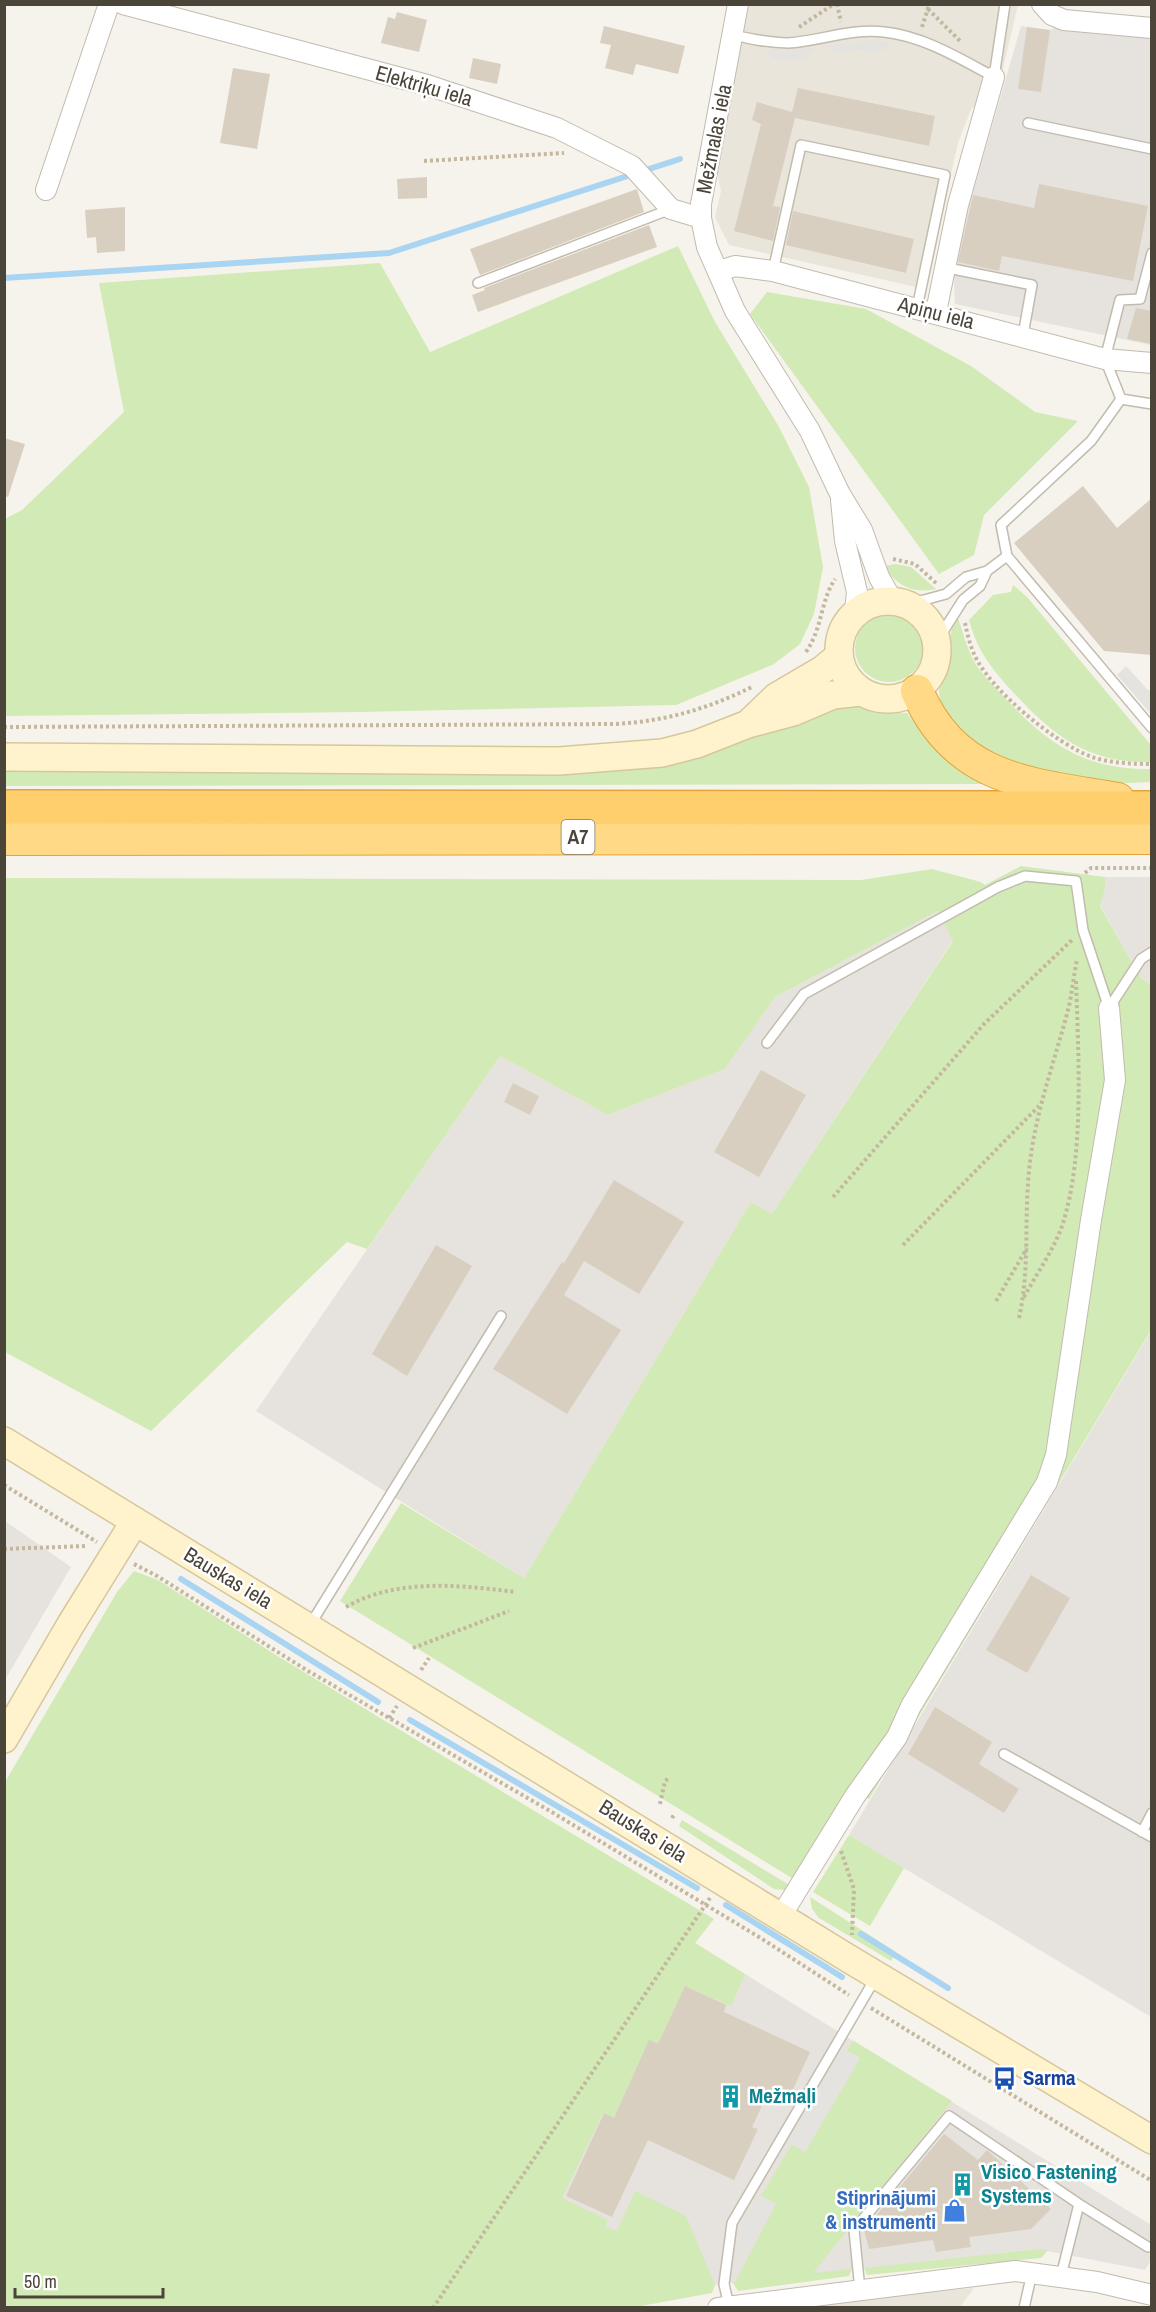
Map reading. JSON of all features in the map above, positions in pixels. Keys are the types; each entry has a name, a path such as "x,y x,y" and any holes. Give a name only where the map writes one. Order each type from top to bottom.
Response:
{"highway":[{"path":"917,690 924,708 942,735 969,758 997,774 1040,785 1152,806"},
{"name":"A7","path":"4,807 1152,806"},
{"name":"A7","path":"4,839 1152,838"}],"main road":[{"path":"901,602 921,614 937,640 937,656 933,671 917,690 892,699 876,698 861,692 850,683 842,671 838,656 839,641 844,627 855,611 871,603 901,602"},
{"path":"748,724 776,697 822,669 838,656"},
{"path":"4,757 559,761 662,753 697,744 748,724 793,712 833,695 861,692"},
{"name":"Bauskas iela","path":"4,1441 851,1960 1152,2140"},
{"path":"4,1739 71,1624 135,1521"}],"street":[{"path":"46,190 109,4"},
{"name":"Elektriķu iela","path":"123,4 427,85 557,128 632,166 671,209"},
{"name":"Mežmalas iela","path":"738,4 701,218 707,247 720,271 735,310 810,431 840,494"},
{"path":"1042,4 1052,15 1064,20 1152,28"},
{"path":"926,310 944,267 994,77"},
{"path":"671,209 701,218"},
{"name":"Apiņu iela","path":"720,271 735,266 772,271 1023,335 1105,359 1152,363"},
{"path":"840,494 862,530 879,577 901,602"},
{"path":"840,494 845,542 858,592 855,611"},
{"path":"781,1916 855,1796 897,1737 911,1706 1041,1492 1056,1455 1091,1220 1115,1080 1109,1008"},
{"path":"724,2307 1015,2271 1061,2276 1152,2295"}],"lane":[{"path":"733,35 763,42 788,43 842,34 883,32 925,42 994,77 1005,4"},
{"path":"1028,123 1152,149"},
{"path":"772,271 801,145 945,175 926,310"},
{"path":"478,283 671,209"},
{"path":"1121,399 1105,359 1120,300 1140,299 1152,252"},
{"path":"944,267 1032,285 1023,335"},
{"path":"1121,399 1152,404"},
{"path":"1121,399 1091,441 1000,525 1007,556 1150,725"},
{"path":"901,602 946,594 966,577 987,571 1007,556"},
{"path":"937,640 963,600 980,586 987,571"},
{"path":"767,1043 804,994 998,887 1025,876 1076,881 1083,930 1109,1008"},
{"path":"1109,1008 1141,959 1152,952"},
{"path":"308,1627 501,1316"},
{"path":"1004,1754 1152,1837"},
{"path":"1142,1832 1152,1813"},
{"path":"724,2307 724,2284 732,2223 878,1975"},
{"path":"860,2290 854,2230 949,2116 1079,2204 1148,2247"},
{"path":"1061,2276 1079,2204"},
{"path":"1024,2307 1032,2273"}],"path":[{"path":"797,30 835,4 841,22"},
{"path":"921,28 928,7"},
{"path":"928,7 964,48"},
{"path":"424,161 603,151"},
{"path":"888,559 915,564 939,586"},
{"path":"798,658 817,635 829,589 839,576"},
{"path":"961,615 965,619 974,656 986,672 1025,714 1052,736 1093,757 1152,764"},
{"path":"4,727 625,724 686,715 720,703 756,685"},
{"path":"1091,868 1152,868"},
{"path":"1019,1318 1024,1298 1029,1170 1040,1106 1068,1012 1083,930"},
{"path":"833,1197 984,1024 1083,930"},
{"path":"1024,1298 1063,1224 1075,1164 1078,1049 1075,969"},
{"path":"903,1245 1040,1106"},
{"path":"996,1301 1027,1248"},
{"path":"4,1485 157,1576 308,1671 706,1905 1152,2181"},
{"path":"4,1548 86,1546"},
{"path":"346,1608 368,1595 384,1590 465,1586 516,1592"},
{"path":"413,1648 509,1611"},
{"path":"660,1804 665,1781 669,1778"},
{"path":"672,1818 675,1813"},
{"path":"833,1834 854,1889 851,1960"},
{"path":"433,2307 722,1880"},
{"path":"992,2082 998,2073"}],"shaded area":[{"path":"749,5 1018,5 992,115 972,107 958,143 925,289 729,245 715,217 721,191 717,172"},
{"path":"1021,26 1049,30 1058,27 1151,35 1151,345 955,304 953,262"},
{"path":"872,40 894,43 880,52 859,50 839,53 822,46"},
{"path":"816,48 803,60 778,62 762,50"},
{"path":"1126,666 1148,690 1151,690 1151,714 1117,675"},
{"path":"1105,877 1151,877 1151,985 1141,978 1100,905 1105,889"},
{"path":"938,911 953,940 772,1214 751,1202 524,1578 256,1411 500,1056 608,1115 725,1069 775,997"},
{"path":"1151,1331 1151,2017 849,1835"},
{"path":"5,1521 71,1567 5,1680"},
{"path":"695,1943 1151,2225 1151,2260 1145,2270 1037,2249 715,2285 588,2307 455,2308"},
{"path":"847,2050 860,2058 805,2152 792,2144"},
{"path":"761,2196 776,2204 750,2249 735,2241"},
{"path":"974,2288 960,2307 821,2308 825,2302"}],"green space":[{"path":"678,246 715,322 779,427 809,487 823,567 814,614 800,644 774,664 676,705 360,712 5,716 5,519 22,510 124,412 99,283 380,263 430,352"},
{"path":"767,292 866,309 971,366 1035,412 1078,421 984,515 974,555 939,574 750,314"},
{"path":"896,564 911,567 936,589 920,590 906,587 894,579 884,566"},
{"path":"1013,585 1026,596 1151,745 1151,762 1108,758 1073,744 1027,707 998,674 981,650 969,620 993,595 1011,592"},
{"path":"882,614 896,614 908,619 918,629 923,648 918,667 908,677 896,682 882,682 870,677 860,667 855,655 855,641 860,629 870,619"},
{"path":"958,618 976,665 1020,714 1036,728 1052,741 1087,759 1106,765 1151,769 1151,782 1105,784 1008,764 965,738 940,704 939,691 952,628"},
{"path":"854,706 883,714 907,713 937,750 986,784 5,786 4,769 642,768 829,707"},
{"path":"1021,866 1105,877 1105,889 1100,906 1141,978 1151,985 1151,1330 869,1799 852,1788 795,1880 340,1601 401,1503 524,1578 751,1202 772,1214 953,941 938,911 775,997 725,1069 608,1115 500,1056 367,1249 347,1242 151,1431 5,1352 4,878 861,880 932,869 985,885"},
{"path":"134,1571 158,1580 279,1657 714,1919 695,1943 745,1974 731,2006 685,1986 658,2044 649,2041 614,2118 603,2113 562,2198 608,2220 605,2226 617,2231 635,2191 686,2216 715,2285 712,2293 630,2308 5,2308 5,1782 117,1592"},
{"path":"682,1820 791,1886 784,1890 774,1889 679,1826"},
{"path":"849,1835 904,1868 870,1926 813,1892"},
{"path":"810,1897 896,1952 891,1961 819,1918 812,1909"},
{"path":"854,2041 952,2101 813,2273 852,2269 849,2276 738,2291 733,2283 776,2204 761,2196 792,2144 805,2152 860,2058 847,2050"},
{"path":"1037,2249 1048,2250 1041,2258 867,2275 864,2268"}],"building":[{"path":"397,12 427,20 419,52 381,43 388,17 395,19"},
{"path":"604,26 685,46 678,74 636,64 633,75 605,68 611,45 600,43"},
{"path":"1027,27 1050,30 1041,92 1018,89"},
{"path":"473,58 501,64 497,84 469,78"},
{"path":"233,68 270,74 257,149 220,143"},
{"path":"798,88 935,116 929,146 795,118 773,206 780,207 773,241 734,231 761,124 752,120 757,102 792,112"},
{"path":"427,177 427,198 398,199 397,179"},
{"path":"1039,184 1148,206 1133,281 1002,256 999,271 958,262 973,195 1034,208"},
{"path":"637,189 644,212 480,275 470,249"},
{"path":"125,207 125,251 97,253 96,237 87,238 85,210"},
{"path":"793,211 914,239 906,273 786,245"},
{"path":"649,225 657,247 478,312 472,295 485,290 484,288"},
{"path":"1136,308 1152,311 1152,344 1127,339"},
{"path":"4,438 25,444 8,497 4,496"},
{"path":"1083,486 1117,528 1152,498 1152,655 1104,651 1014,543"},
{"path":"761,1070 806,1095 759,1177 714,1152"},
{"path":"513,1083 539,1096 530,1115 504,1102"},
{"path":"614,1180 684,1222 639,1294 584,1261 564,1295 621,1330 567,1414 493,1369 562,1262 564,1263"},
{"path":"436,1245 472,1266 407,1376 372,1354"},
{"path":"1031,1575 1070,1598 1027,1673 986,1650"},
{"path":"935,1707 992,1742 979,1764 1019,1789 1004,1813 908,1754"},
{"path":"685,1986 726,2005 724,2012 810,2052 789,2098 770,2089 752,2127 758,2129 734,2180 648,2140 612,2217 566,2196 604,2113 614,2118 649,2040 658,2044"},
{"name":"Visico Fastening Systems","path":"944,2134 978,2160 987,2150 1051,2209 1031,2229 969,2237 971,2247 936,2252 933,2240 869,2249 864,2230"}],"waterway":[{"path":"4,278 389,253 680,159"},
{"path":"181,1579 378,1702"},
{"path":"410,1720 697,1888"},
{"path":"726,1905 842,1977"},
{"path":"861,1934 948,1988"}],"place":[{"name":"Sarma","path":"1005,2078"},
{"name":"Mežmaļi","path":"731,2096"},
{"name":"Visico Fastening Systems","path":"963,2184"},
{"name":"Stiprinājumi & instrumenti","path":"954,2210"}]}
